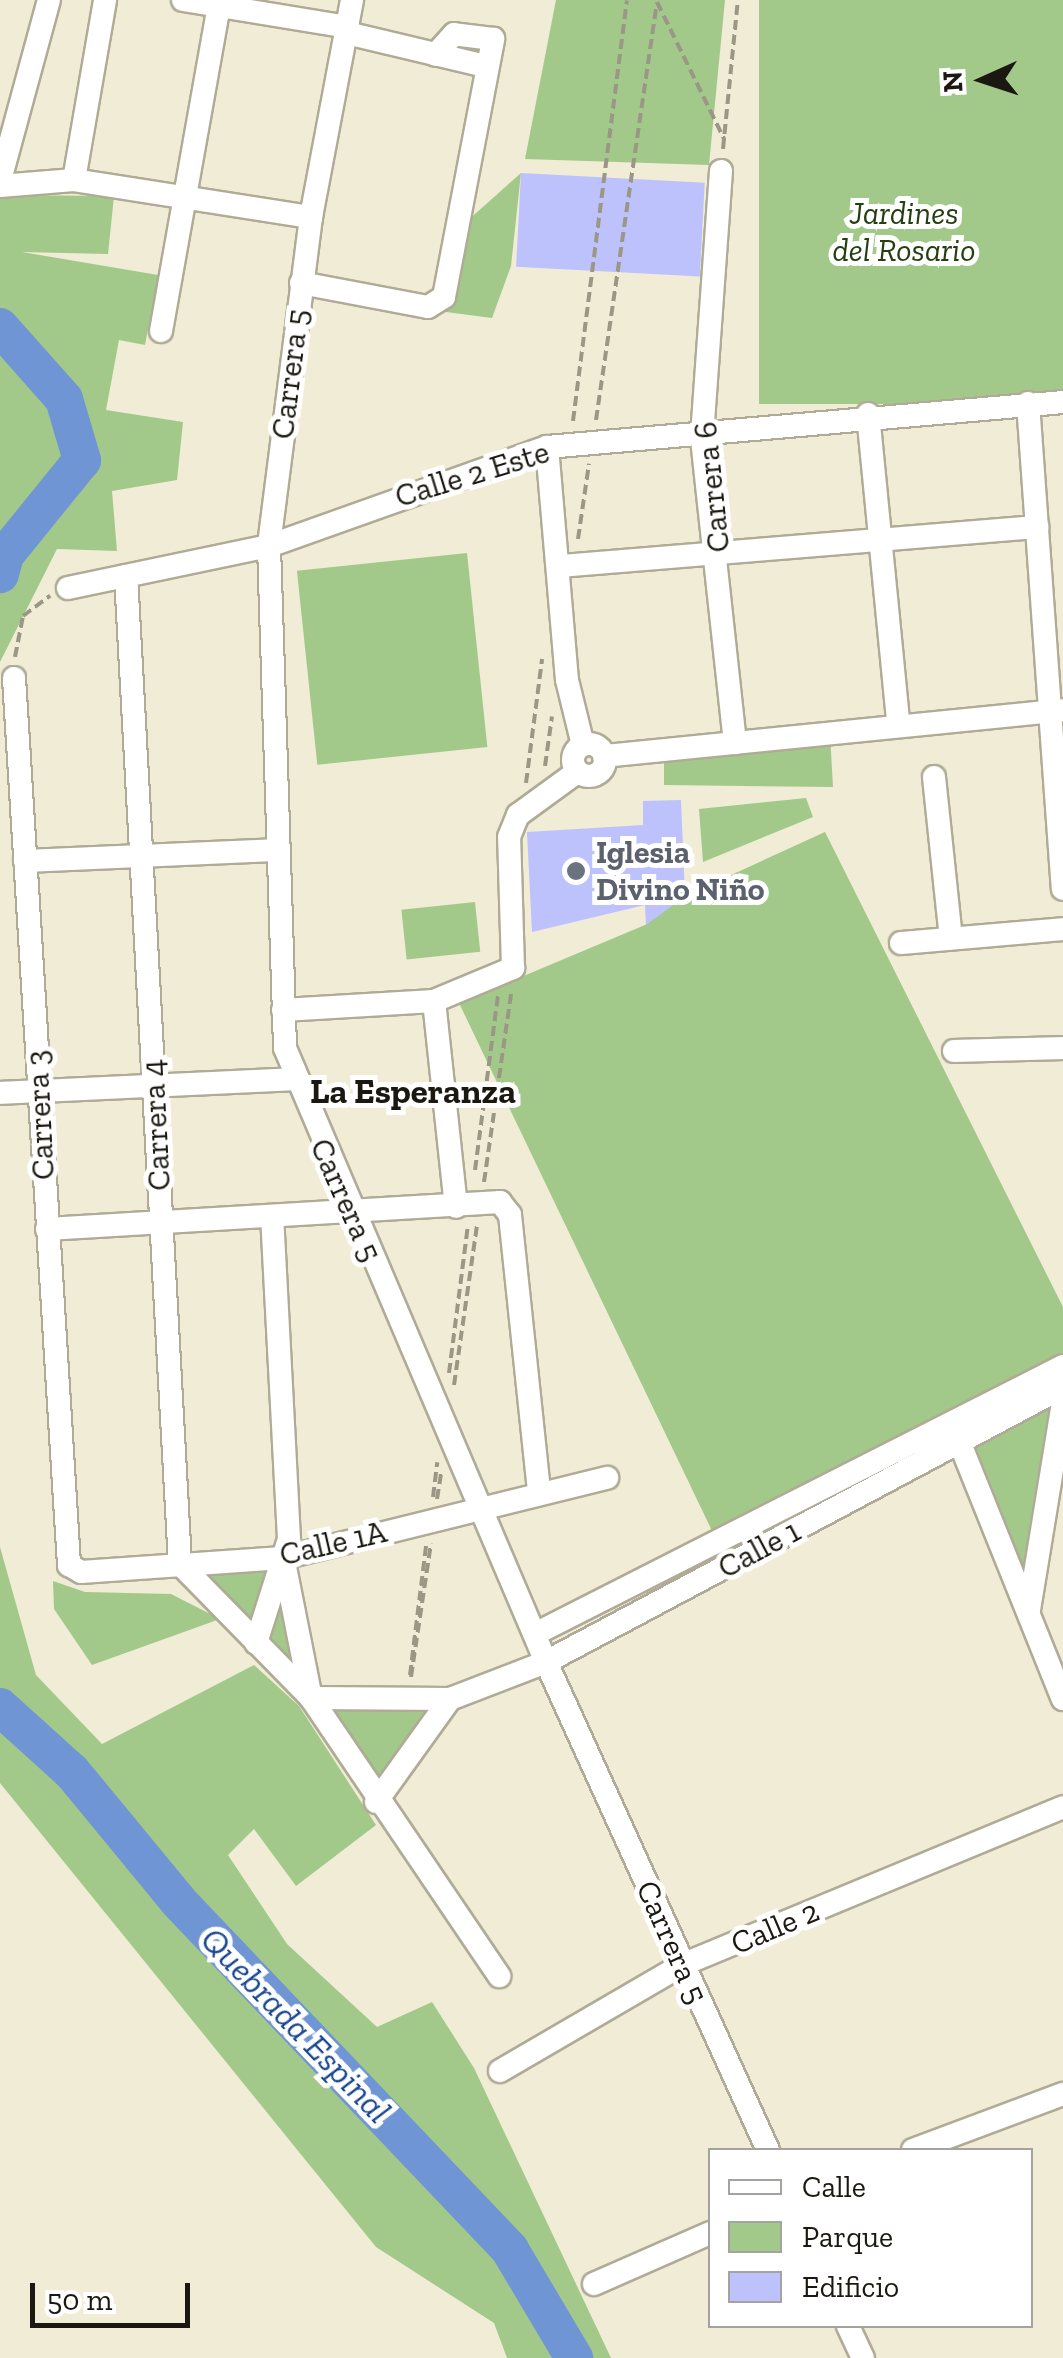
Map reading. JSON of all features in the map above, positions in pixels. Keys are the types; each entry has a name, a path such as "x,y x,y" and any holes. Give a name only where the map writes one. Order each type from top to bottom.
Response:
{"street":[{"path":"22,0 48,3 0,183 74,180 311,217"},
{"path":"74,180 105,0"},
{"path":"183,0 347,30 485,66"},
{"name":"Carrera 5","path":"352,0 311,217 269,546 275,850 283,1010 292,1079 482,1506 546,1662 767,2148"},
{"path":"161,330 219,6"},
{"path":"302,283 428,306 444,298 485,66 493,40 454,34 434,55"},
{"name":"Carrera 6","path":"721,171 702,439 720,553 735,744"},
{"name":"Calle 2 Este","path":"68,588 269,546 547,447 702,439 868,414 1063,402"},
{"path":"1028,403 1036,526 1057,711 1063,889"},
{"path":"868,414 898,722"},
{"path":"547,447 561,566 568,680 594,750"},
{"path":"561,566 1036,526"},
{"name":"Carrera 4","path":"126,576 180,1564"},
{"name":"Carrera 3","path":"14,678 64,1553"},
{"path":"283,1010 434,1001 513,968 509,837 518,815 577,772 573,757 594,750 735,744 898,722 1057,711"},
{"path":"934,777 951,938"},
{"path":"25,860 275,850"},
{"path":"901,943 1063,929"},
{"path":"434,1001 456,1207"},
{"path":"954,1051 1063,1048"},
{"path":"0,1093 292,1079"},
{"path":"47,1229 500,1202 510,1215 539,1490"},
{"path":"272,1218 283,1558 312,1698"},
{"name":"Calle 1","path":"312,1698 450,1700 546,1662 956,1433 1063,1366"},
{"name":"Calle 1","path":"535,1634 956,1433 1063,1387"},
{"path":"1028,1610 1063,1403"},
{"path":"956,1433 1063,1699"},
{"name":"Calle 1A","path":"64,1553 81,1572 283,1558 539,1490 607,1478"},
{"path":"256,1644 283,1558"},
{"path":"180,1564 312,1698 376,1802 499,1976"},
{"path":"376,1802 450,1700"},
{"name":"Calle 2","path":"500,2071 682,1965 1063,1807"},
{"path":"919,2148 1063,2094"},
{"path":"594,2284 708,2233"},
{"path":"849,2328 864,2358"}],"path":[{"path":"721,171 738,0"},
{"path":"14,678 23,616 68,588"}],"green space":[{"path":"556,0 725,0 709,165 525,159"},
{"name":"Jardines del Rosario","path":"759,0 1063,0 1063,404 759,404"},
{"path":"521,173 511,266 492,318 446,312 465,223"},
{"path":"0,195 114,196 108,254 22,252 158,275 145,345 119,340 106,410 183,422 177,480 112,491 117,551 57,549 0,662"},
{"path":"467,553 487,747 317,765 297,571"},
{"path":"830,734 833,787 664,785 664,755"},
{"path":"806,798 813,817 703,862 699,809"},
{"path":"825,832 1063,1307 1063,1353 714,1535 459,1003 645,925 685,896"},
{"path":"475,902 480,952 407,959 401,910"},
{"path":"1063,1394 1026,1584 968,1441"},
{"path":"0,1547 36,1675 102,1744 254,1665 299,1706 376,1825 296,1886 254,1829 228,1855 287,1944 377,2027 432,2002 474,2068 611,2358 507,2358 494,2323 376,2247 0,1783"},
{"path":"272,1572 255,1631 196,1574"},
{"path":"53,1581 85,1592 171,1594 220,1619 92,1665 54,1609"},
{"path":"281,1590 297,1670 265,1640"},
{"path":"431,1708 375,1788 332,1709"}],"building":[{"path":"521,173 705,183 700,277 516,267"},
{"name":"Iglesia Divino Niño","path":"681,800 685,896 646,925 645,905 532,932 527,832 643,825 643,801"}],"waterway":[{"name":"Quebrada Espinal","path":"0,327 64,399 82,460 5,555 0,574"},
{"name":"Quebrada Espinal","path":"0,1707 72,1772 179,1902 510,2250 574,2358"}],"place":[{"name":"Iglesia Divino Niño","path":"576,871"}],"district":[{"name":"La Esperanza","path":"413,1091"}]}
